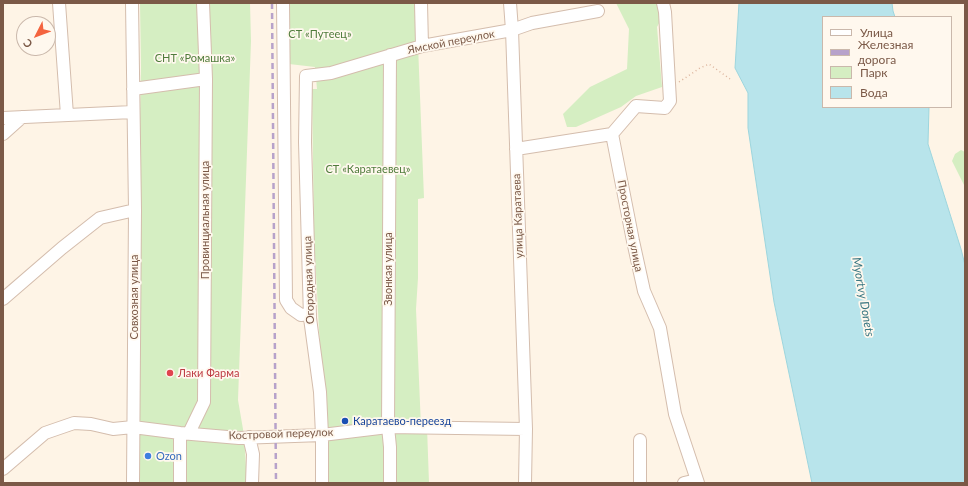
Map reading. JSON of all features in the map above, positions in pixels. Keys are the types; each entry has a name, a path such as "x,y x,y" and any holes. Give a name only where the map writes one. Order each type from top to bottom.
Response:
{"street":[{"path":"59,3 67,115"},
{"name":"Совхозная улица","path":"132,3 135,210 133,483"},
{"name":"Провинциальная улица","path":"184,433 204,402 206,79 203,3"},
{"path":"283,3 286,300 291,308 301,315 310,314"},
{"path":"421,3 422,46"},
{"name":"улица Каратаева","path":"510,3 526,429 525,483"},
{"path":"516,149 612,134 636,106 665,108 670,102 665,12 663,3"},
{"name":"Ямской переулок","path":"306,76 332,73 422,46 512,30 532,23 598,11"},
{"name":"Звонкая улица","path":"390,55 388,427 390,447 390,483"},
{"name":"Огородная улица","path":"306,76 305,142 310,314 320,392 322,483"},
{"path":"133,89 206,79"},
{"path":"3,118 133,112"},
{"path":"3,134 22,117"},
{"name":"Просторная улица","path":"612,134 644,291 660,328 675,414 698,481"},
{"path":"3,299 62,248 100,218 135,210"},
{"name":"Костровой переулок","path":"3,469 45,434 74,423 91,424 113,429 133,427 184,433 249,437 322,435 388,427 526,429"},
{"path":"180,483 184,433"},
{"path":"249,437 253,454 252,483"},
{"path":"640,440 640,483"},
{"path":"684,483 698,481"}],"path":[{"path":"669,89 700,68 709,64 730,79"}],"green space":[{"name":"СНТ «Ромашка»","path":"140,3 250,3 251,41 238,400 244,435 247,483 136,483 134,418 141,67"},
{"name":"СТ «Каратаевец»","path":"288,3 420,3 418,45 424,198 418,199 418,278 416,309 421,427 427,427 429,483 326,483 314,237 312,89 317,89 315,67 289,64"},
{"path":"616,3 670,3 657,27 662,87 636,96 621,107 576,127 567,127 563,114 590,87 627,69 629,29"},
{"path":"961,150 965,152 965,187 952,161 955,154"}],"water":[{"name":"Myortvy Donets","path":"739,3 892,3 895,16 822,16 822,108 929,108 928,144 965,265 965,483 812,483 774,302 748,128 748,93 735,68"}],"railway":[{"path":"272,3 276,483"}],"place":[{"name":"Лаки Фарма","path":"170,373"},
{"name":"Каратаево-переезд","path":"345,421"},
{"name":"Ozon","path":"148,456"}],"park label":[{"name":"СТ «Путеец»","path":"320,34"}]}
